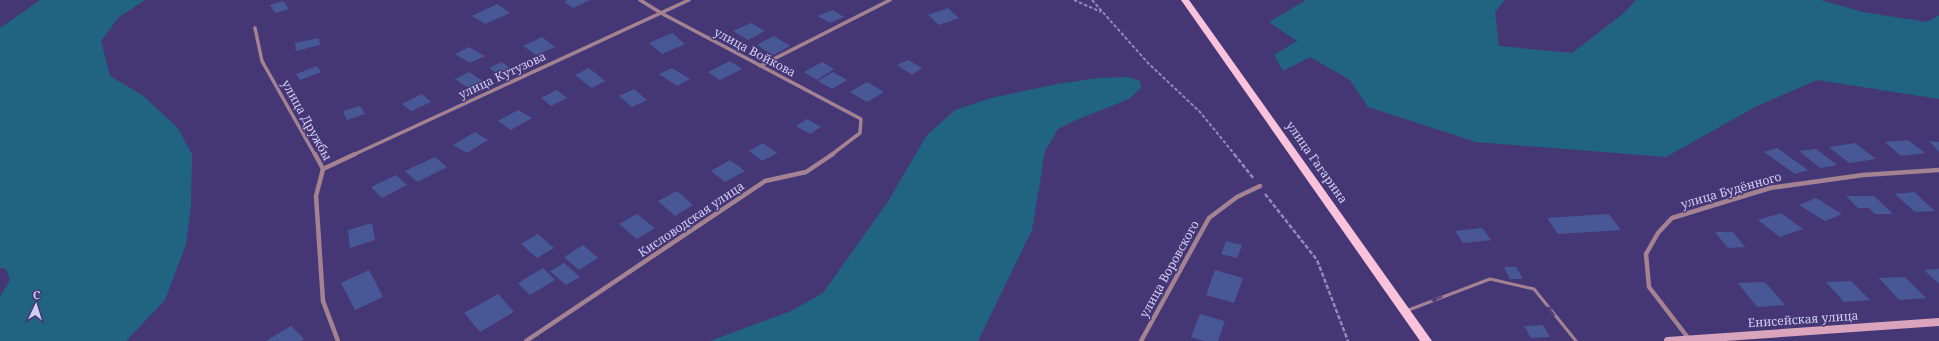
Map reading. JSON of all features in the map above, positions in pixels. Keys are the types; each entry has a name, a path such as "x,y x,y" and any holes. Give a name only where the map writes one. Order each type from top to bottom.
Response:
{"main road":[{"name":"улица Гагарина","path":"1185,0 1213,37 1426,341"}],"street":[{"name":"улица Войкова","path":"640,0 661,13 861,119"},
{"name":"улица Кутузова","path":"323,169 689,0"},
{"path":"760,66 849,19 890,0"},
{"name":"улица Дружбы","path":"255,28 262,61 323,169 316,196 323,301 338,341"},
{"name":"Кисловодская улица","path":"526,341 765,181 806,172 845,146 860,133 861,119"},
{"name":"улица Будённого","path":"1689,340 1649,287 1646,254 1658,233 1672,218 1770,188 1863,175 1939,170"},
{"name":"улица Воровского","path":"1141,341 1209,218 1237,197 1260,186"},
{"name":"Енисейская улица","path":"1668,341 1939,322"}],"lane":[{"path":"1404,311 1490,278 1534,289 1576,341"}],"path":[{"path":"1074,0 1103,13"},
{"path":"1092,0 1148,63 1200,112 1317,260 1348,341"}],"water":[{"path":"40,0 145,0 119,17 101,41 110,76 142,95 177,127 192,154 191,205 186,244 165,300 126,341 0,341 0,297 10,280 6,269 0,268 0,28"},
{"path":"1306,0 1505,0 1495,12 1499,46 1572,53 1624,13 1636,0 1820,0 1863,12 1927,22 1939,15 1939,99 1817,80 1755,107 1666,157 1476,142 1368,107 1350,80 1310,57 1283,71 1274,55 1297,41 1269,22"},
{"path":"1128,77 1140,81 1141,88 1129,99 1076,120 1058,129 1045,151 1032,230 978,341 710,341 791,311 823,293 887,203 927,135 955,110 991,98 1057,84 1099,78"}],"building":[{"path":"568,0 590,0 573,8 564,2"},
{"path":"283,1 289,9 275,13 270,5"},
{"path":"497,4 510,13 485,24 472,16"},
{"path":"948,8 959,18 939,25 928,15"},
{"path":"832,10 844,17 830,23 818,16"},
{"path":"751,23 765,31 748,40 733,31"},
{"path":"672,33 685,44 662,54 649,43"},
{"path":"774,36 790,46 773,55 757,45"},
{"path":"542,37 555,47 536,55 523,46"},
{"path":"319,38 320,45 296,51 295,43"},
{"path":"469,47 485,56 470,63 455,54"},
{"path":"908,60 922,68 912,75 897,65"},
{"path":"730,61 742,69 720,80 708,72"},
{"path":"502,62 511,69 499,75 489,68"},
{"path":"822,62 834,69 817,80 804,72"},
{"path":"317,66 321,72 300,80 296,74"},
{"path":"589,68 605,81 592,88 575,75"},
{"path":"672,68 690,79 677,86 659,74"},
{"path":"469,72 484,82 470,89 455,79"},
{"path":"833,72 847,80 832,89 818,81"},
{"path":"867,82 884,92 867,102 850,92"},
{"path":"634,89 647,100 632,107 619,96"},
{"path":"557,90 567,98 551,106 541,98"},
{"path":"422,94 431,102 411,111 402,104"},
{"path":"360,106 365,114 347,120 343,111"},
{"path":"518,110 532,118 511,130 498,121"},
{"path":"807,119 821,127 810,134 796,126"},
{"path":"475,132 488,140 467,153 453,145"},
{"path":"1908,140 1925,153 1901,156 1885,142"},
{"path":"1929,141 1939,142 1939,152"},
{"path":"763,143 777,153 762,161 749,151"},
{"path":"1855,143 1876,159 1849,163 1829,147"},
{"path":"1777,148 1808,170 1795,174 1764,152"},
{"path":"1816,149 1837,165 1820,168 1799,151"},
{"path":"435,157 447,167 417,182 405,171"},
{"path":"730,160 745,171 725,182 711,171"},
{"path":"396,175 407,185 382,198 371,187"},
{"path":"677,191 693,205 675,216 658,201"},
{"path":"1914,192 1935,211 1915,212 1895,194"},
{"path":"1846,196 1874,196 1893,214 1875,214 1869,208 1858,208"},
{"path":"1816,198 1842,214 1825,221 1799,205"},
{"path":"1781,213 1803,229 1780,237 1758,220"},
{"path":"637,214 655,228 637,239 619,224"},
{"path":"1609,214 1621,230 1558,234 1547,218"},
{"path":"372,223 375,240 350,248 348,230"},
{"path":"1482,228 1491,240 1463,243 1455,231"},
{"path":"1715,232 1733,232 1745,247 1728,248"},
{"path":"538,234 554,248 537,258 521,244"},
{"path":"1226,241 1242,245 1237,258 1221,254"},
{"path":"583,245 598,258 579,270 564,257"},
{"path":"564,263 580,277 566,285 550,271"},
{"path":"1504,267 1516,267 1523,279 1510,279"},
{"path":"543,268 555,280 530,295 518,283"},
{"path":"1939,269 1939,284 1924,270"},
{"path":"369,270 383,297 355,310 341,283"},
{"path":"1215,270 1243,278 1234,303 1206,295"},
{"path":"1905,277 1926,298 1899,300 1879,278"},
{"path":"1851,281 1870,300 1844,302 1826,282"},
{"path":"1765,282 1785,305 1757,307 1738,283"},
{"path":"498,294 514,312 480,332 464,313"},
{"path":"1200,314 1225,321 1218,341 1205,341 1191,337"},
{"path":"1543,325 1550,337 1531,338 1524,326"},
{"path":"291,326 304,339 300,341 266,341"}]}
